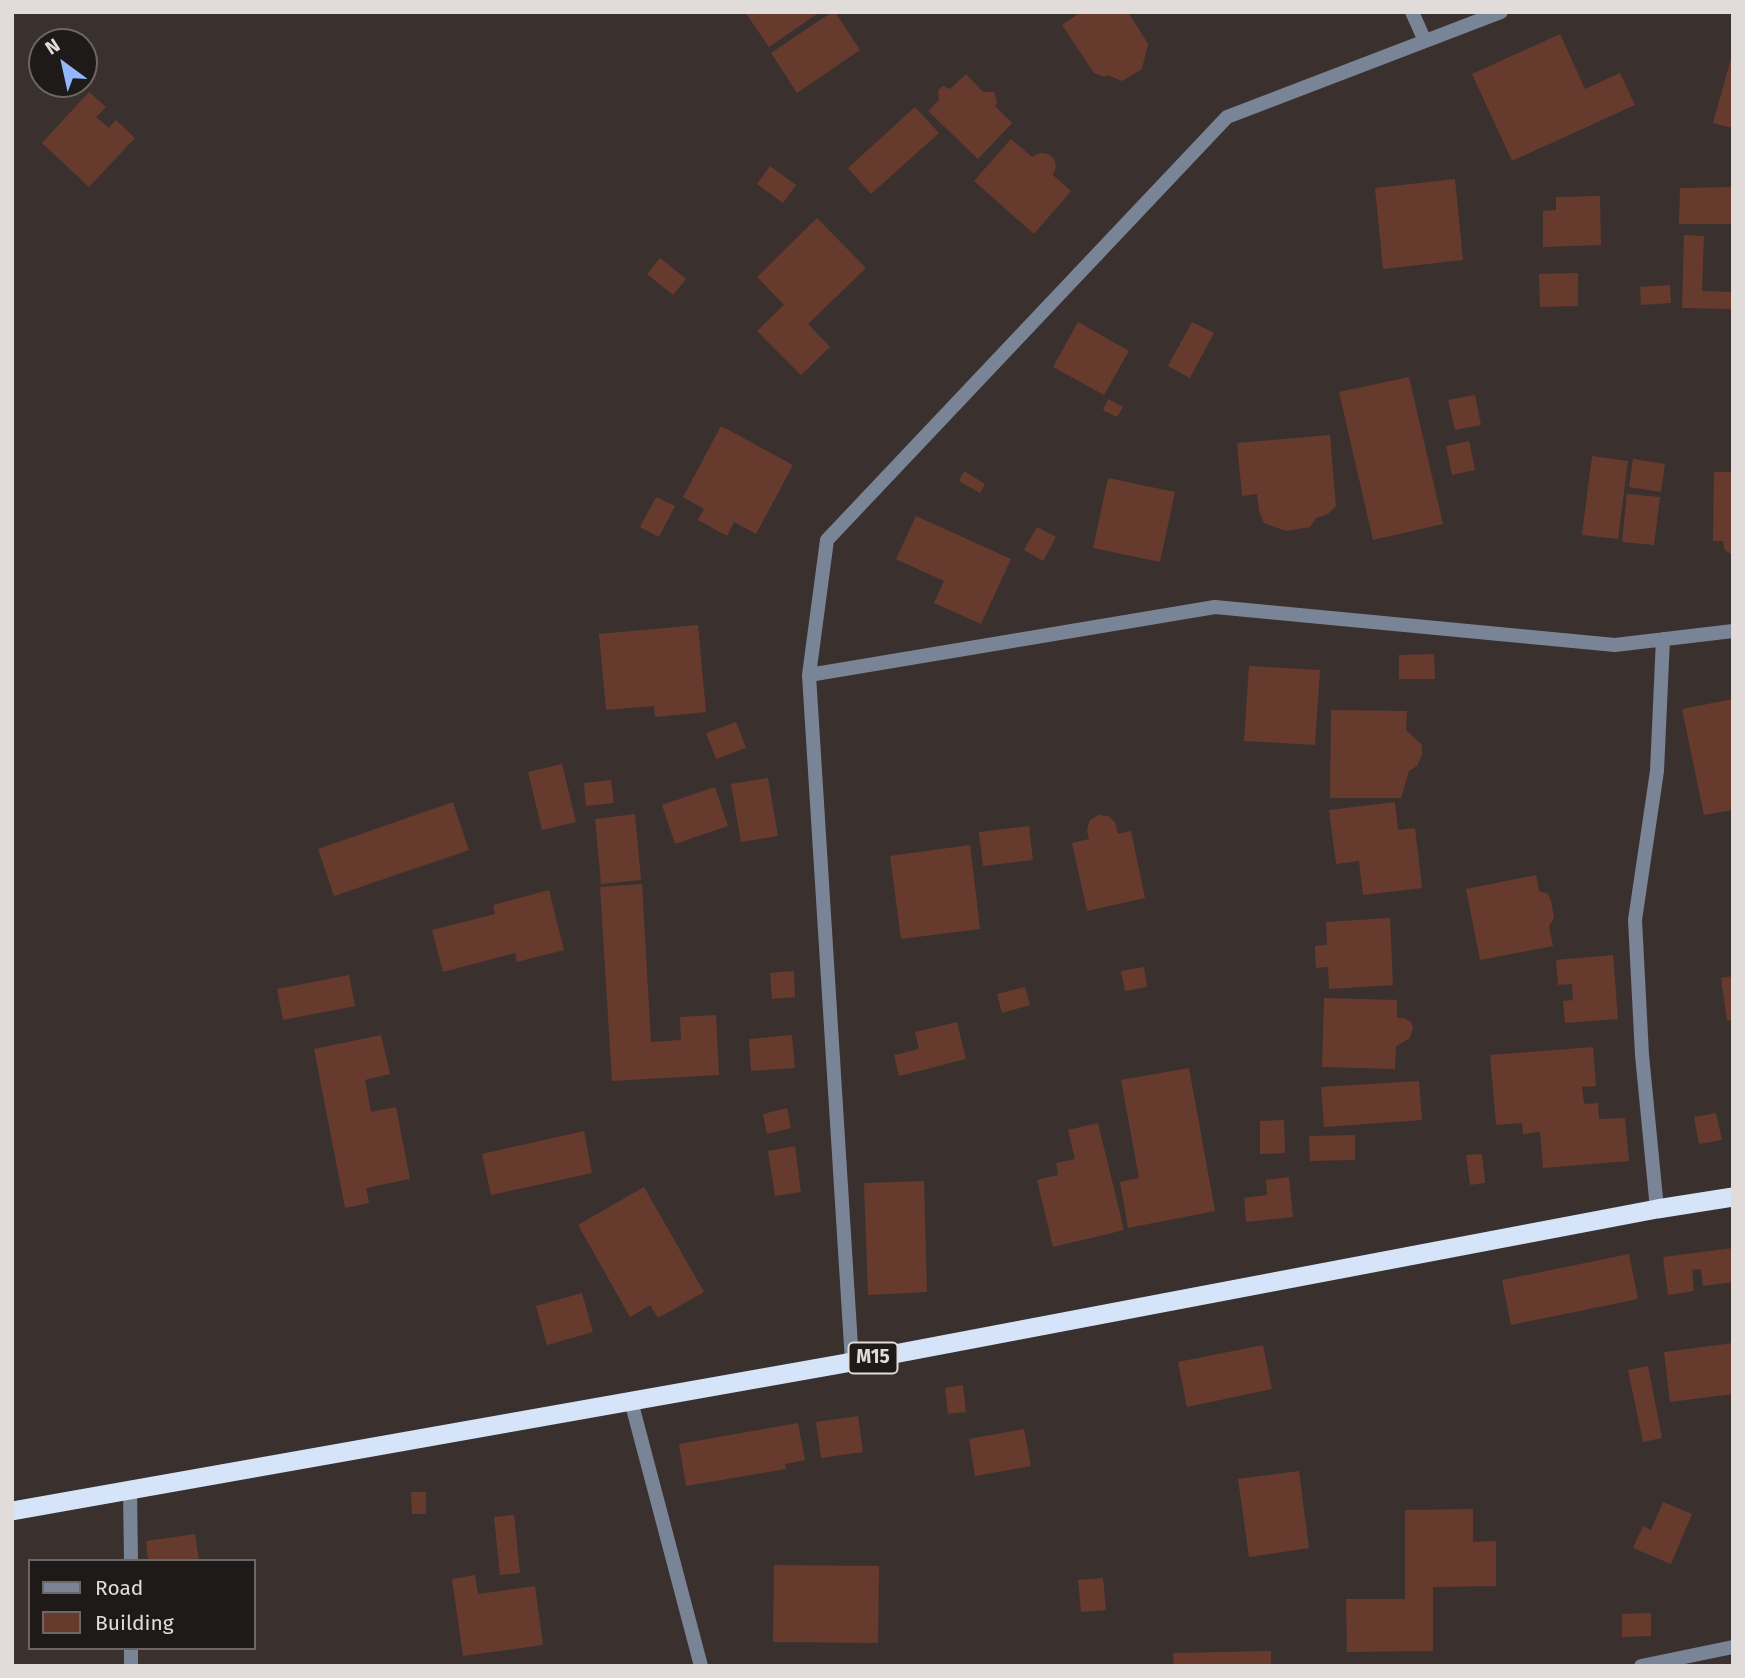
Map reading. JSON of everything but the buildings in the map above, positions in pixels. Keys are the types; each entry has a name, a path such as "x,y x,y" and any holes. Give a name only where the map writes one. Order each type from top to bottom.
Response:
{"highway":[{"name":"M15","path":"12,1511 852,1362 1657,1209 1733,1197"}],"street":[{"path":"1412,12 1425,41"},
{"path":"852,1362 809,675 827,540 1227,117 1501,12"},
{"path":"809,675 1215,607 1615,645 1733,631"},
{"path":"1657,1209 1642,1055 1635,920 1657,771 1663,639"},
{"path":"631,1401 701,1666"},
{"path":"130,1490 131,1559"},
{"path":"1641,1666 1733,1647"}]}
